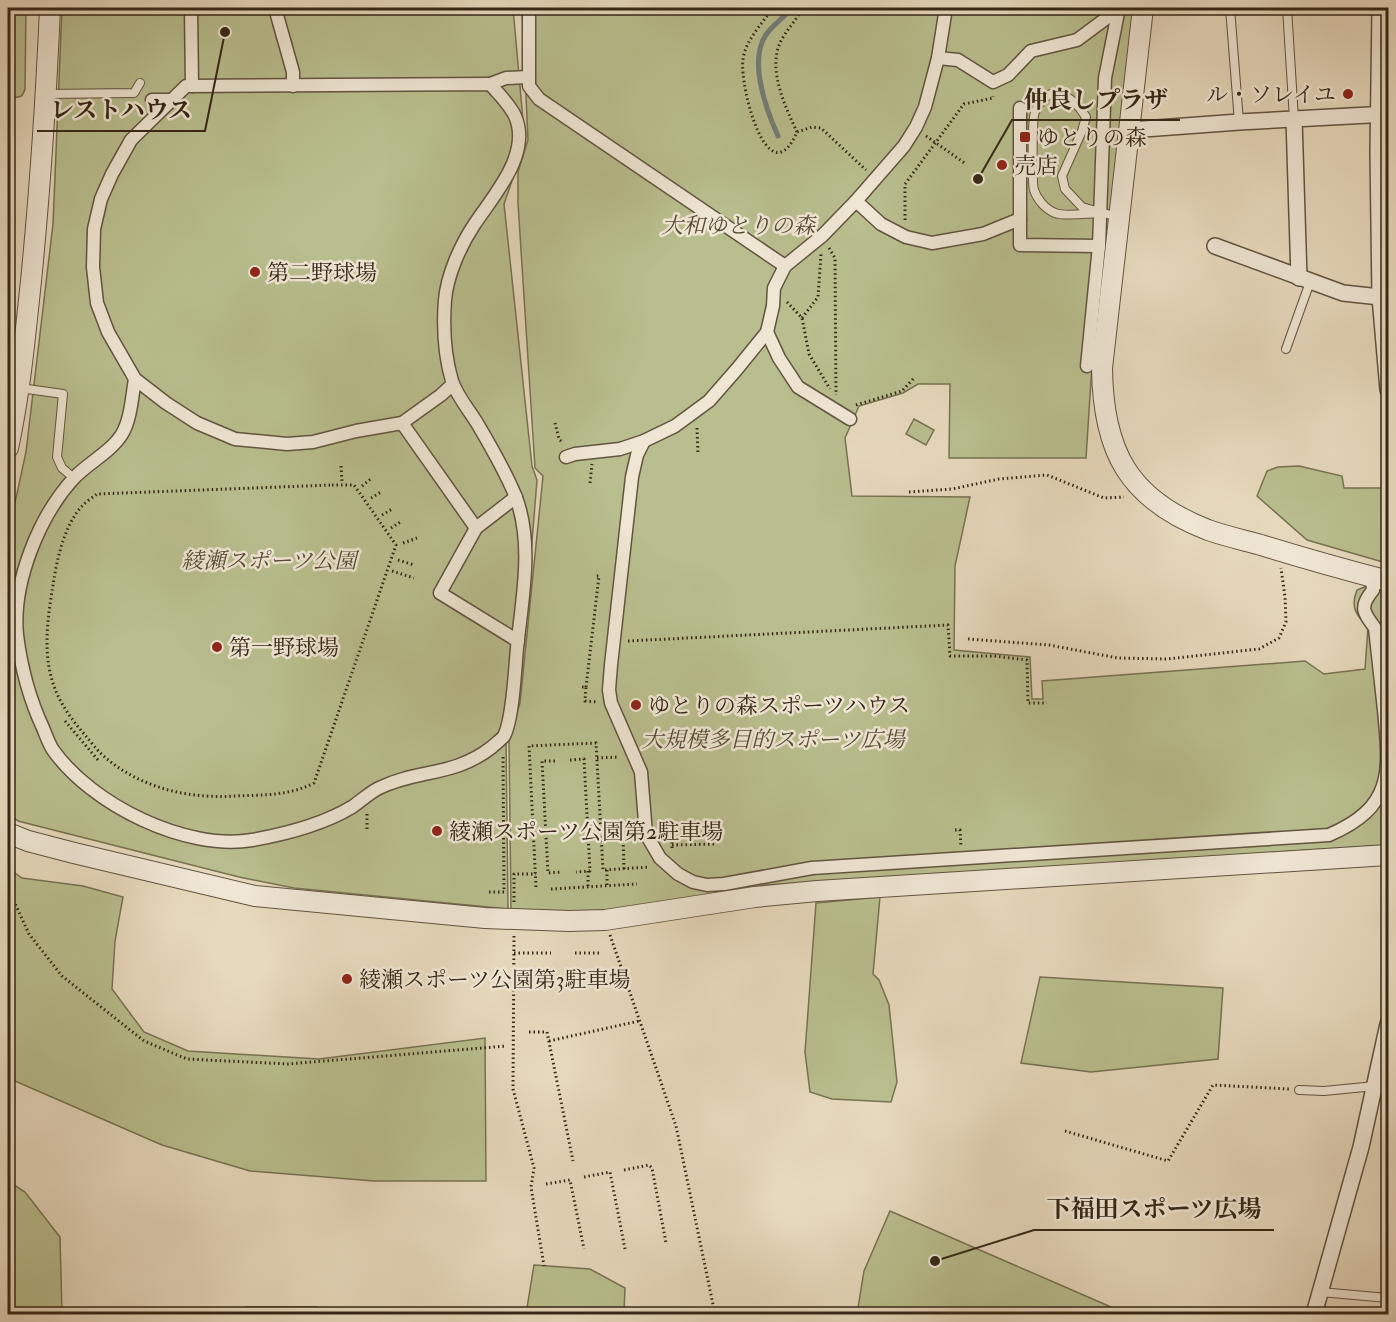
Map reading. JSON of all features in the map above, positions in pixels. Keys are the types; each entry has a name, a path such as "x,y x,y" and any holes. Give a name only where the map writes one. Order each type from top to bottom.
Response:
{"street":[{"path":"8,448 20,388 37,222 50,8"},
{"path":"191,8 192,86"},
{"path":"275,8 293,72 293,86"},
{"path":"529,8 528,77 529,86 539,99 785,266"},
{"path":"570,456 620,449 644,441 675,426 709,401 767,332 773,306 774,288 785,266 822,236 856,201 904,146 915,129 926,107 938,58 946,8"},
{"path":"938,58 958,60 993,82 1008,75 1031,51 1077,40 1108,17 1113,8"},
{"path":"644,441 637,455 632,477 609,690 611,703 640,772 646,834 660,858 678,874 693,882 707,885 724,884 812,868 1329,835 1348,826 1376,802 1386,782 1388,759 1376,628 1364,614 1364,601 1380,579 1208,530 1161,506 1143,492 1126,470 1110,436 1102,400 1110,215 1105,78 1119,8"},
{"path":"1087,366 1099,246 1110,215 1130,130 1143,8"},
{"path":"1380,8 1384,114 1384,273 1380,297 1389,390"},
{"path":"453,384 402,423 313,442 279,443 235,439 197,423 135,379 108,332 97,303 93,267 94,229 101,199 131,140 186,86 490,84 506,78 528,77"},
{"path":"135,379 129,415 122,434 74,478 46,516 30,551 20,589 18,640 22,671 34,709 52,749 83,782 118,807 158,827 204,839 248,841 304,828 351,807 378,788 416,776 448,770 476,759 503,738 511,708 518,641 525,567 523,532 516,497 482,431 453,384 446,346 445,298 451,273 472,227 501,188 513,161 519,139 516,116 490,84"},
{"path":"152,100 172,100"},
{"path":"1020,108 1020,245 1099,246"},
{"path":"1130,130 1384,114"},
{"path":"1294,119 1304,280"},
{"path":"856,201 881,224 906,237 932,243 983,234 1020,219"},
{"path":"1215,246 1343,293 1380,297"},
{"path":"767,332 779,358 798,387 850,419"},
{"path":"402,423 476,528"},
{"path":"516,497 476,528 440,594 518,641"},
{"path":"8,833 28,841 74,853 255,896 485,918 569,921 605,920 754,897 817,891 1389,855"},
{"path":"1314,1314 1361,1147 1389,1024"}],"lane":[{"path":"1230,8 1239,122"},
{"path":"1287,8 1294,119"},
{"path":"46,94 134,93 140,83"},
{"path":"1058,93 1071,98 1086,117 1062,176 1065,189 1082,207 1110,215 1056,214 1041,204 1034,189 1034,113 1045,97 1058,93"},
{"path":"1287,349 1304,280"},
{"path":"20,388 63,394 57,458 62,468 74,478"},
{"path":"1299,1090 1324,1091 1375,1086"},
{"path":"1320,1292 1389,1298"}],"path":[{"path":"772,8 752,36 745,52 743,68 744,88 753,123 765,145 776,151 786,150 790,147 797,132 812,126 820,128 876,179"},
{"path":"797,132 786,113 780,94 776,63 777,50 782,38 802,8"},
{"path":"906,237 904,184 964,104 993,98 993,82"},
{"path":"915,129 966,164"},
{"path":"802,318 818,297 822,236"},
{"path":"774,288 802,318 809,354 836,400 835,258 822,236"},
{"path":"850,419 843,409 902,391 915,377"},
{"path":"697,410 698,453"},
{"path":"555,423 559,439 570,456"},
{"path":"341,466 342,481"},
{"path":"909,492 952,489 999,479 1047,475 1104,498 1131,497 1143,492"},
{"path":"362,486 372,478"},
{"path":"332,485 354,485 396,545 314,783 300,790 282,794 199,796 147,783 105,758 69,717 52,680 47,646 48,617 61,550 69,526 83,505 97,494 332,485"},
{"path":"370,498 381,492"},
{"path":"382,515 392,509"},
{"path":"391,528 402,521"},
{"path":"403,543 417,538"},
{"path":"968,639 1049,645 1118,658 1167,659 1259,649 1279,638 1286,622 1279,551"},
{"path":"398,560 414,565"},
{"path":"392,571 414,578"},
{"path":"595,576 599,576 584,687 585,701 596,702"},
{"path":"614,642 948,625 950,656 994,656 1028,660 1028,703 1047,702"},
{"path":"65,722 98,760"},
{"path":"489,892 504,892 503,738"},
{"path":"536,887 530,746 596,743 603,870 671,866"},
{"path":"597,758 614,757"},
{"path":"570,760 584,759 590,870 588,871 588,887"},
{"path":"555,761 542,762 548,873 562,872"},
{"path":"955,830 960,830 961,859"},
{"path":"622,836 624,869"},
{"path":"672,845 717,844"},
{"path":"607,870 607,886"},
{"path":"576,872 588,871"},
{"path":"536,874 514,874 513,1089 534,1168 531,1187 544,1266"},
{"path":"551,889 637,884"},
{"path":"8,888 29,934 62,976 144,1041 187,1059 288,1064 506,1046"},
{"path":"605,920 676,1126 715,1314"},
{"path":"514,952 551,953"},
{"path":"575,953 599,953"},
{"path":"549,1041 639,1021"},
{"path":"528,1032 547,1032 573,1161"},
{"path":"1065,1131 1168,1161 1213,1085 1299,1090"},
{"path":"624,1170 649,1165 652,1168 666,1243"},
{"path":"584,1177 610,1172 625,1249"},
{"path":"546,1184 570,1180 584,1249"}],"green space":[{"path":"8,8 26,8 25,89 19,97 14,97 8,79 6,54"},
{"name":"綾瀬スポーツ公園","path":"62,8 513,8 525,143 504,204 532,466 537,480 519,701 506,740 508,909 294,888 239,877 18,821 8,813 8,535 26,452 53,224"},
{"name":"大和ゆとりの森","path":"522,8 1135,8 1092,365 1086,458 949,458 950,384 918,384 903,393 859,406 845,438 852,496 970,497 955,566 954,650 1030,657 1032,699 1043,699 1042,681 1305,661 1324,674 1365,669 1368,627 1355,610 1354,601 1357,590 1369,585 1380,585 1388,594 1388,845 766,885 622,910 556,913 511,910 509,739 520,703 543,476 535,468 518,203 518,172 528,140"},
{"path":"914,419 934,430 926,445 906,434"},
{"path":"1299,466 1342,476 1344,488 1388,488 1388,562 1307,540 1257,496 1267,471 1278,467"},
{"path":"8,868 22,878 83,886 123,897 115,941 112,989 144,1032 188,1051 319,1059 485,1038 486,1181 374,1181 250,1171 162,1145 8,1078"},
{"path":"880,897 873,974 879,980 889,1005 897,1082 891,1102 832,1099 810,1092 805,1052 816,903"},
{"path":"1040,977 1223,988 1218,1059 1091,1072 1021,1063"},
{"path":"8,1181 25,1192 60,1237 62,1314 8,1314"},
{"path":"890,1211 1111,1307 1108,1314 857,1314 864,1271"},
{"path":"534,1265 590,1269 625,1288 624,1314 526,1314"},
{"path":"246,1307 317,1307 322,1314 245,1314"}],"waterway":[{"path":"778,136 764,98 759,55 768,32 791,8"}],"place":[{"name":"レストハウス","path":"225,32"},
{"name":"ル・ソレイユ","path":"1348,94"},
{"name":"ゆとりの森","path":"1025,137"},
{"name":"売店","path":"1002,165"},
{"name":"仲良しプラザ","path":"978,179"},
{"name":"第二野球場","path":"255,272"},
{"name":"第一野球場","path":"217,647"},
{"name":"ゆとりの森スポーツハウス","path":"636,705"},
{"name":"綾瀬スポーツ公園第2駐車場","path":"437,831"},
{"name":"綾瀬スポーツ公園第3駐車場","path":"347,979"},
{"name":"下福田スポーツ広場","path":"935,1261"}],"park label":[{"name":"大規模多目的スポーツ広場","path":"773,739"}]}
